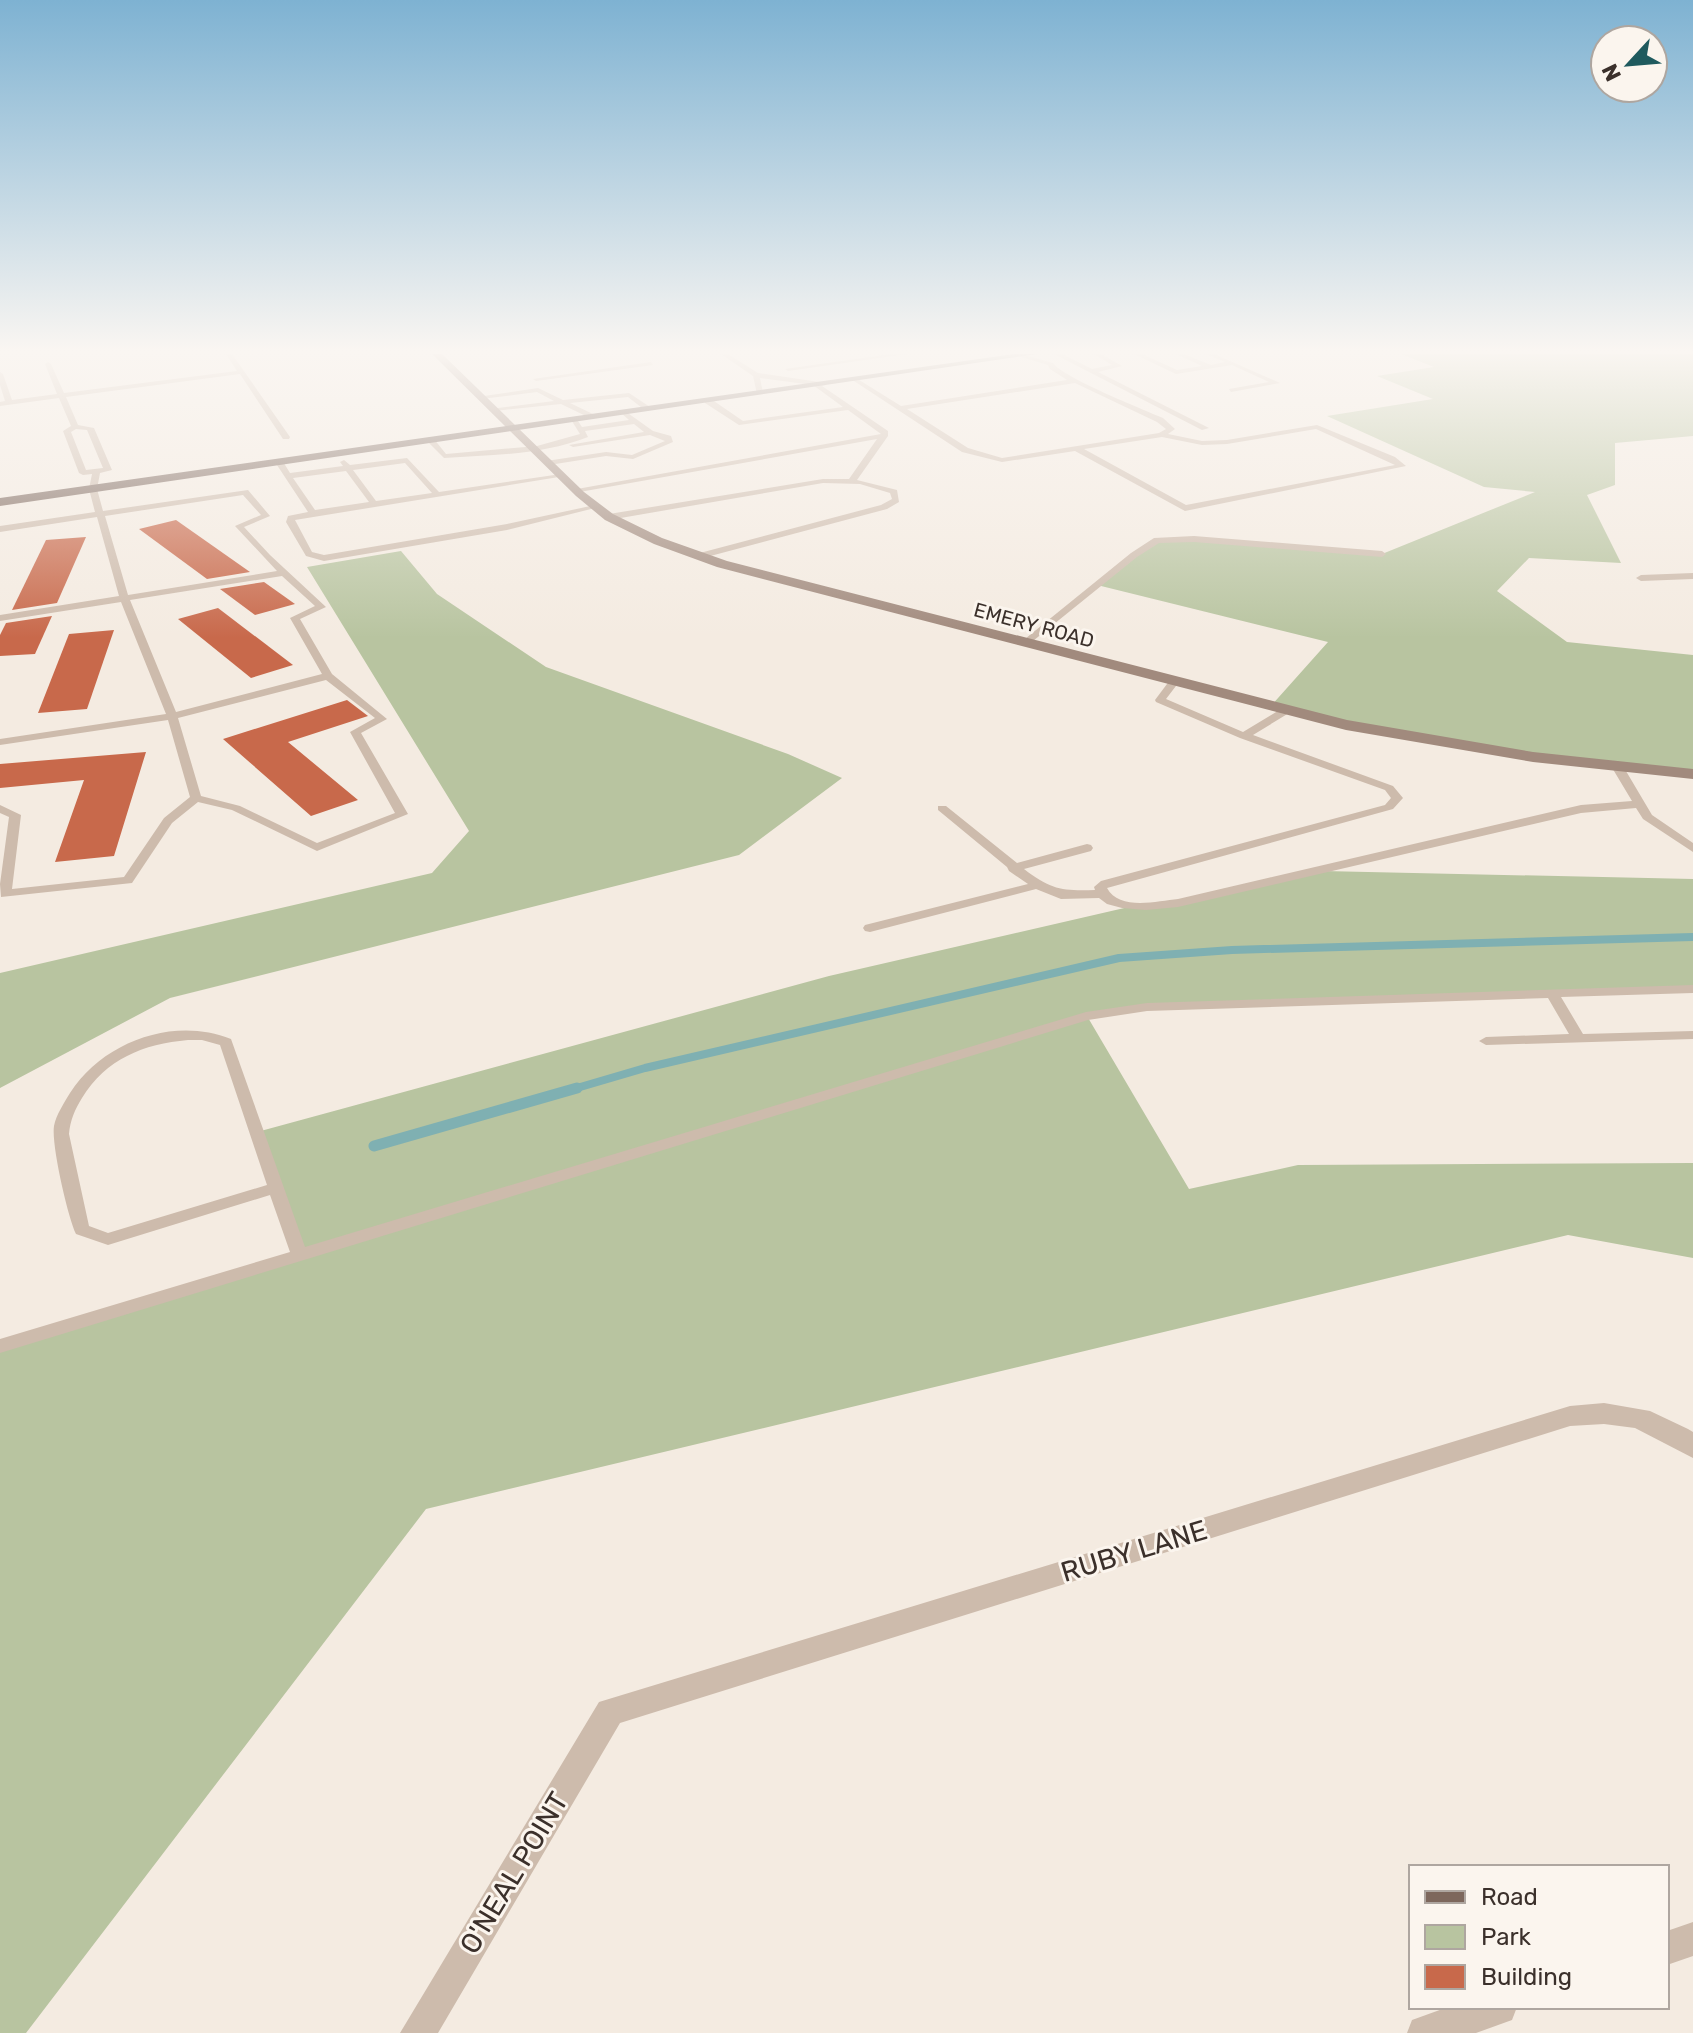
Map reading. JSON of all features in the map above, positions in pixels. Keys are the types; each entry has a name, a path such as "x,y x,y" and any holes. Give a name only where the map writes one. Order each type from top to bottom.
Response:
{"main road":[{"path":"0,502 375,449"}],"street":[{"name":"EMERY ROAD","path":"534,449 609,517 699,556 1285,711 1438,742 1693,774"},
{"name":"RUBY LANE","path":"610,1712 1570,1416 1601,1411 1627,1414 1659,1425 1693,1447"},
{"name":"O'NEAL POINT","path":"418,2033 610,1712"},
{"path":"1669,1947 1693,1939"},
{"path":"1425,2033 1493,2009"}],"lane":[{"path":"74,449 83,473 96,474 108,470 99,449"},
{"path":"438,449 444,456 514,449"},
{"path":"578,449 587,457"},
{"path":"549,463 606,454 633,457 651,449"},
{"path":"577,491 812,449"},
{"path":"852,481 875,449"},
{"path":"963,449 1002,460 1071,449"},
{"path":"1078,449 1185,508 1402,466 1368,449"},
{"path":"338,454 374,504"},
{"path":"288,476 407,460 437,494"},
{"path":"279,462 313,513"},
{"path":"96,474 93,489 125,600 172,716 196,798"},
{"path":"561,476 313,513 291,518 290,522 309,554 324,558 507,527 595,507"},
{"path":"609,517 823,481 852,481 894,492 896,500 884,507 699,556"},
{"path":"0,529 245,492 266,516 239,526 321,607 295,618 328,676 382,719 355,732 402,814 317,847 236,808 196,798"},
{"path":"1025,643 1157,540 1194,539 1382,554"},
{"path":"0,618 284,573"},
{"path":"1641,578 1693,576"},
{"path":"0,742 172,716 328,676"},
{"path":"1101,894 1100,887 1105,884 1389,807 1397,798 1389,788 1244,736 1160,700 1174,682"},
{"path":"1244,736 1285,711"},
{"path":"1617,766 1647,817 1693,848"},
{"path":"0,809 15,815 5,894 128,880 168,821 196,798"},
{"path":"942,808 1037,885 1061,895 1101,894 1111,901 1133,906 1178,903 1581,809 1639,804"},
{"path":"1013,868 1087,848"},
{"path":"870,928 1037,885"},
{"path":"0,1346 1086,1016 1147,1007 1693,989"},
{"path":"1552,994 1579,1038"},
{"path":"275,1188 108,1239 82,1230 61,1128 76,1096 103,1064 119,1051 179,1035 216,1036 226,1042 299,1255"},
{"path":"1486,1041 1693,1035"}],"green space":[{"path":"1400,449 1615,449 1615,485 1587,495 1621,563 1529,558 1497,591 1567,642 1693,655 1693,774 1584,763 1270,707 1328,642 1097,585 1157,540 1194,539 1382,554 1535,492 1484,487"},
{"path":"401,551 437,594 546,667 788,754 842,778 739,855 170,998 0,1088 0,973 432,873 469,831 307,567"},
{"path":"1323,871 1693,879 1693,989 1147,1007 1087,1016 1189,1189 1298,1165 1693,1163 1693,1258 1568,1235 426,1509 26,2033 0,2033 0,1346 299,1255 257,1132 829,976 1133,906 1178,903"}],"building":[{"path":"176,520 250,572 207,579 139,529"},
{"path":"86,537 57,603 12,610 46,540"},
{"path":"264,582 295,604 255,615 220,589"},
{"path":"218,608 293,665 251,678 178,619"},
{"path":"52,616 35,654 0,656 0,635 6,623"},
{"path":"114,630 87,709 38,713 69,634"},
{"path":"347,700 368,716 288,742 358,800 311,816 223,739"},
{"path":"146,752 114,856 55,862 84,780 0,788 0,764"}],"waterway":[{"path":"570,1090 645,1068 1119,958 1232,950 1693,937"},
{"path":"570,1090 577,1088"},
{"path":"374,1146 570,1090"}]}
